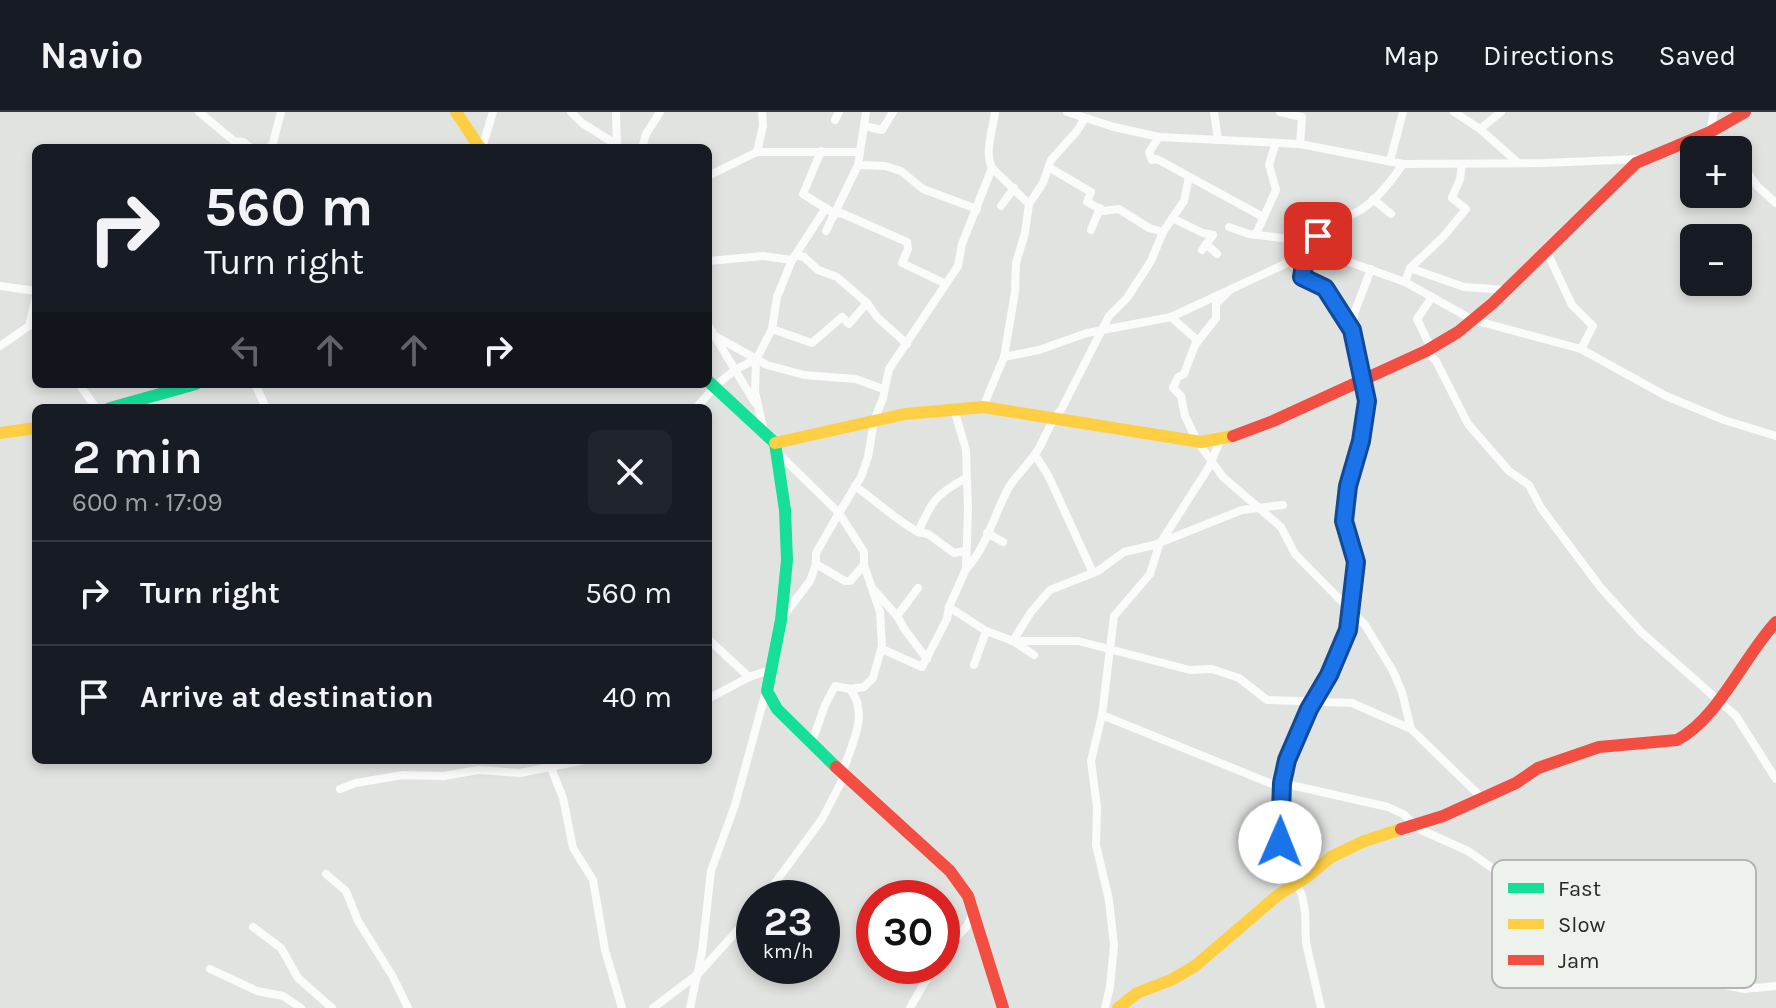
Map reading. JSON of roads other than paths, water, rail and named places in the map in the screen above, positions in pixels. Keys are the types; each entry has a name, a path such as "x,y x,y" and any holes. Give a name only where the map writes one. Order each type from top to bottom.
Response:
{"street":[{"path":"199,112 234,141 246,144"},
{"path":"272,144 281,112"},
{"path":"448,112 459,117 478,144"},
{"path":"482,144 493,112"},
{"path":"571,112 612,144"},
{"path":"616,112 616,144"},
{"path":"643,144 660,112"},
{"path":"757,152 763,126 762,112"},
{"path":"826,231 858,165 866,112"},
{"path":"865,126 882,130 893,112"},
{"path":"995,112 989,162 1029,204"},
{"path":"1067,112 1159,137 1300,144 1403,164 1642,159 1708,133 1745,112"},
{"path":"1214,112 1218,140"},
{"path":"1280,112 1302,115 1300,144"},
{"path":"1390,161 1403,112"},
{"path":"1454,112 1480,129 1517,162"},
{"path":"1480,129 1501,112"},
{"path":"1708,133 1714,112"},
{"path":"983,407 1004,357 1015,292 1016,263 1029,204 1050,168 1051,160 1085,118"},
{"path":"1708,133 1714,136"},
{"path":"1159,137 1149,152 1152,160 1157,159 1263,217"},
{"path":"1256,234 1276,190 1269,165 1275,145"},
{"path":"821,151 803,194 835,214 841,213 907,242 908,249 902,263 944,283"},
{"path":"712,174 757,152 860,152"},
{"path":"776,447 874,421 983,407 1197,441 1221,438 1273,421 1429,350 1473,320 1642,159"},
{"path":"1004,357 1039,350 1103,329 1171,317 1285,264 1342,217 1350,216 1373,199 1403,164"},
{"path":"1405,282 1410,268 1443,237 1466,209 1452,198 1462,164"},
{"path":"858,165 885,166 901,171 923,189 977,209"},
{"path":"781,620 805,589 816,564 816,553 868,457 874,421 889,369 958,266 962,244 992,168"},
{"path":"1050,168 1091,192 1087,202 1104,211 1119,209 1149,228 1163,232"},
{"path":"882,649 922,667 947,619 966,569 976,559 1014,479 1035,455 1109,316 1127,298 1151,261 1163,232 1184,201 1189,177"},
{"path":"1752,179 1776,203"},
{"path":"1001,206 1014,188"},
{"path":"1373,199 1391,214"},
{"path":"764,432 757,405 756,360 772,329 777,297 794,257 826,208"},
{"path":"1091,230 1100,208"},
{"path":"1172,218 1213,235 1204,247 1217,254"},
{"path":"1229,227 1282,238 1371,269 1405,282 1473,320 1581,349 1666,396 1724,420 1776,436"},
{"path":"1307,247 1302,277 1325,288 1352,330 1367,401 1361,441 1348,486 1344,521 1356,562 1348,630 1287,760 1282,783 1282,857 1305,912 1306,943 1321,1008"},
{"path":"1546,250 1572,305 1593,326 1581,349"},
{"path":"712,261 763,256 804,257 818,270 837,277 907,344"},
{"path":"1410,268 1464,287 1505,290"},
{"path":"1352,330 1355,311 1371,269"},
{"path":"0,286 32,293"},
{"path":"1231,289 1216,304 1216,318 1198,341 1184,374 1178,377 1173,388 1181,396 1185,416 1197,441 1223,477 1281,527 1295,554 1365,625 1393,671 1411,729"},
{"path":"1432,297 1417,319 1429,350 1468,424 1509,471 1529,485 1541,508 1601,588 1641,632 1736,716 1776,779"},
{"path":"772,329 812,343 842,317 849,324 867,303"},
{"path":"1171,317 1198,341"},
{"path":"0,346 29,326 32,319"},
{"path":"712,335 756,360 804,375 856,379 883,389"},
{"path":"712,337 757,405"},
{"path":"712,383 756,360"},
{"path":"712,385 764,432 839,513 864,552 869,584 880,612 882,649 873,678 864,687 850,689 835,686 811,745"},
{"path":"124,404 182,388"},
{"path":"954,409 966,450 966,569"},
{"path":"0,433 32,429"},
{"path":"1105,1008 1114,946 1109,900 1096,845 1097,807 1091,761 1102,715 1114,616 1150,574 1161,542 1212,461 1221,438"},
{"path":"690,1008 698,974 711,871 735,805 767,691 781,620 787,560 785,510 776,447"},
{"path":"1035,455 1048,475 1093,573"},
{"path":"918,532 932,501 945,489 966,478"},
{"path":"855,486 893,518 928,534 954,553 965,551"},
{"path":"1013,641 1031,612 1050,590 1093,573 1124,552 1161,542 1242,510 1283,505"},
{"path":"987,533 1003,542"},
{"path":"816,564 845,581 850,581 864,565"},
{"path":"869,584 897,616 927,659"},
{"path":"897,616 918,588"},
{"path":"949,607 986,631 1013,641 1034,655"},
{"path":"1118,1008 1137,993 1171,980 1195,966 1240,925 1295,882 1307,877 1331,857 1362,842 1483,799 1538,768 1599,747 1677,740 1685,736 1719,699 1757,641 1776,622"},
{"path":"974,665 986,631"},
{"path":"1013,641 1078,641 1190,670 1212,669 1239,678 1267,700 1352,703 1411,729 1483,799"},
{"path":"712,643 749,677"},
{"path":"712,697 749,677 770,670"},
{"path":"777,880 822,819 844,773 861,720 855,695 850,689"},
{"path":"767,691 777,709 811,745 950,871 968,896 1003,1008"},
{"path":"1102,715 1277,786 1282,783 1388,807 1403,814 1415,825 1468,851 1492,868"},
{"path":"340,789 403,775 444,776 478,770 520,773 549,764 563,798 573,848 593,880 605,950 622,1008"},
{"path":"326,874 346,891 358,921 393,977 408,1008"},
{"path":"960,934 973,911"},
{"path":"253,927 281,948 298,978 332,1008"},
{"path":"653,1008 698,974 736,932"},
{"path":"210,969 257,991 283,996 301,1008"},
{"path":"910,1008 924,984"},
{"path":"1756,988 1776,986"}]}
